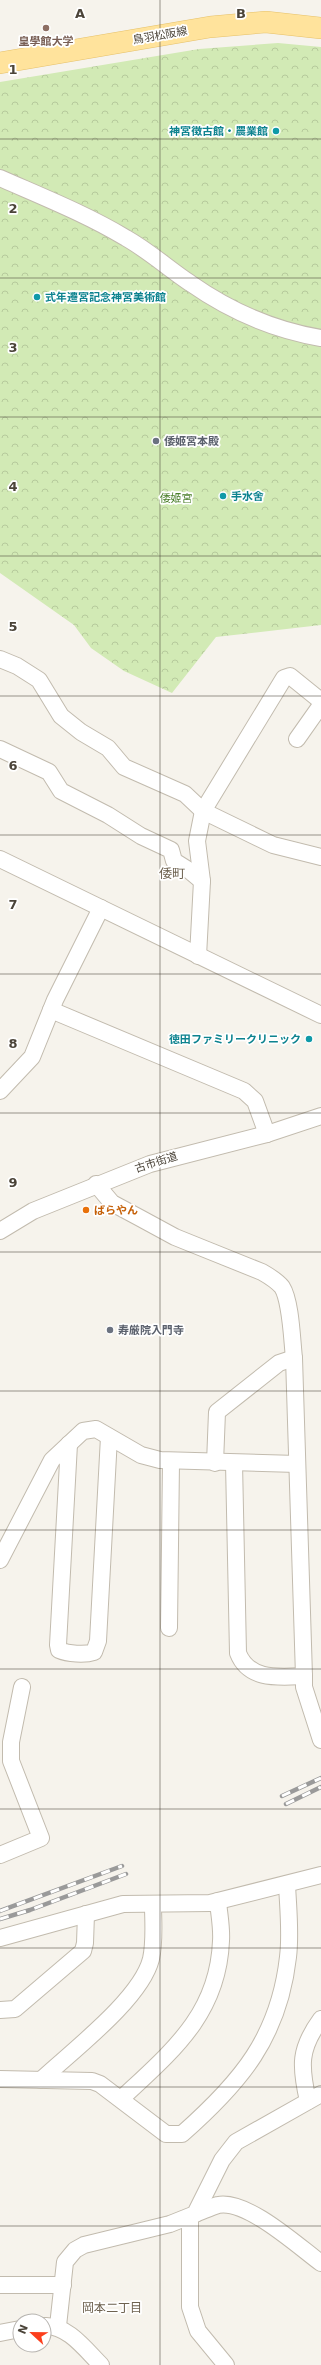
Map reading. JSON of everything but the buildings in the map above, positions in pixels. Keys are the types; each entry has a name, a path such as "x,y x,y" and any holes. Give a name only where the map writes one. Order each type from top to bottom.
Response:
{"main road":[{"name":"鳥羽松阪線","path":"0,64 210,27 266,22 321,28"}],"street":[{"path":"0,178 89,216 128,239 213,298 240,313 289,331 321,338"},
{"path":"0,659 17,666 39,680 61,716 81,732 108,748 124,767 185,794 203,811 273,846 321,857"},
{"path":"198,956 202,881 197,841 203,811 284,678 290,676 321,701"},
{"path":"296,739 321,705"},
{"path":"0,749 49,772 61,791 108,815 141,836 171,850 174,861 190,870 202,881"},
{"path":"0,859 321,1015"},
{"path":"0,1091 30,1060 51,1010 102,908"},
{"path":"51,1010 244,1092 255,1101 267,1134"},
{"name":"古市街道","path":"0,1231 33,1211 96,1184 179,1155 267,1134 321,1116"},
{"path":"96,1184 112,1203 175,1237 244,1264 273,1279 282,1287 291,1327 294,1358 304,1687 321,1740"},
{"path":"214,1462 217,1412 279,1363 294,1358"},
{"path":"0,1560 52,1460 88,1428 96,1429 109,1438 141,1455 171,1462 298,1464"},
{"path":"69,1444 58,1645 59,1650 63,1652 89,1654 94,1652 98,1641 109,1438"},
{"path":"170,1628 171,1462"},
{"path":"234,1463 238,1653 241,1662 247,1668 267,1678 304,1676"},
{"path":"0,1855 41,1838 11,1761 12,1735 22,1687"},
{"path":"0,1938 123,1904 210,1903 321,1875"},
{"path":"0,2080 92,2082 100,2084 166,2134 182,2134 233,2086 254,2056 264,2038 280,1998 288,1956 287,1884"},
{"path":"121,2099 172,2052 191,2030 204,2006 214,1984 219,1962 221,1940 218,1901"},
{"path":"41,2080 124,2004 141,1982 151,1960 154,1945 153,1904"},
{"path":"0,2010 15,2009 83,1951 85,1944 86,1914"},
{"path":"226,2365 198,2332 190,2307 193,2216 222,2160 236,2142 314,2098 301,2062 309,2038 321,2019"},
{"path":"52,2323 63,2285 65,2262 69,2256 84,2245 157,2228 193,2216 219,2205 233,2206 252,2212 321,2263"},
{"path":"0,2285 63,2285"},
{"path":"52,2327 101,2365"},
{"path":"0,2333 12,2331"}],"green space":[{"name":"倭姬宮","path":"278,43 321,47 321,625 216,637 172,693 124,671 91,648 74,625 0,573 0,82 199,49"}],"railway":[{"path":"282,1796 321,1778"},
{"path":"286,1804 321,1787"},
{"path":"0,1911 122,1866"},
{"path":"0,1919 30,1910 126,1874"}],"place":[{"name":"皇學館大学","path":"46,28"},
{"name":"神宮徴古館・農業館","path":"276,131"},
{"name":"式年遷宮記念神宮美術館","path":"37,297"},
{"name":"倭姬宮本殿","path":"156,441"},
{"name":"手水舍","path":"223,496"},
{"name":"徳田ファミリークリニック","path":"309,1039"},
{"name":"ばらやん","path":"86,1210"},
{"name":"寿厳院入門寺","path":"110,1330"}],"district":[{"name":"倭町","path":"172,873"},
{"name":"岡本二丁目","path":"112,2308"}]}
